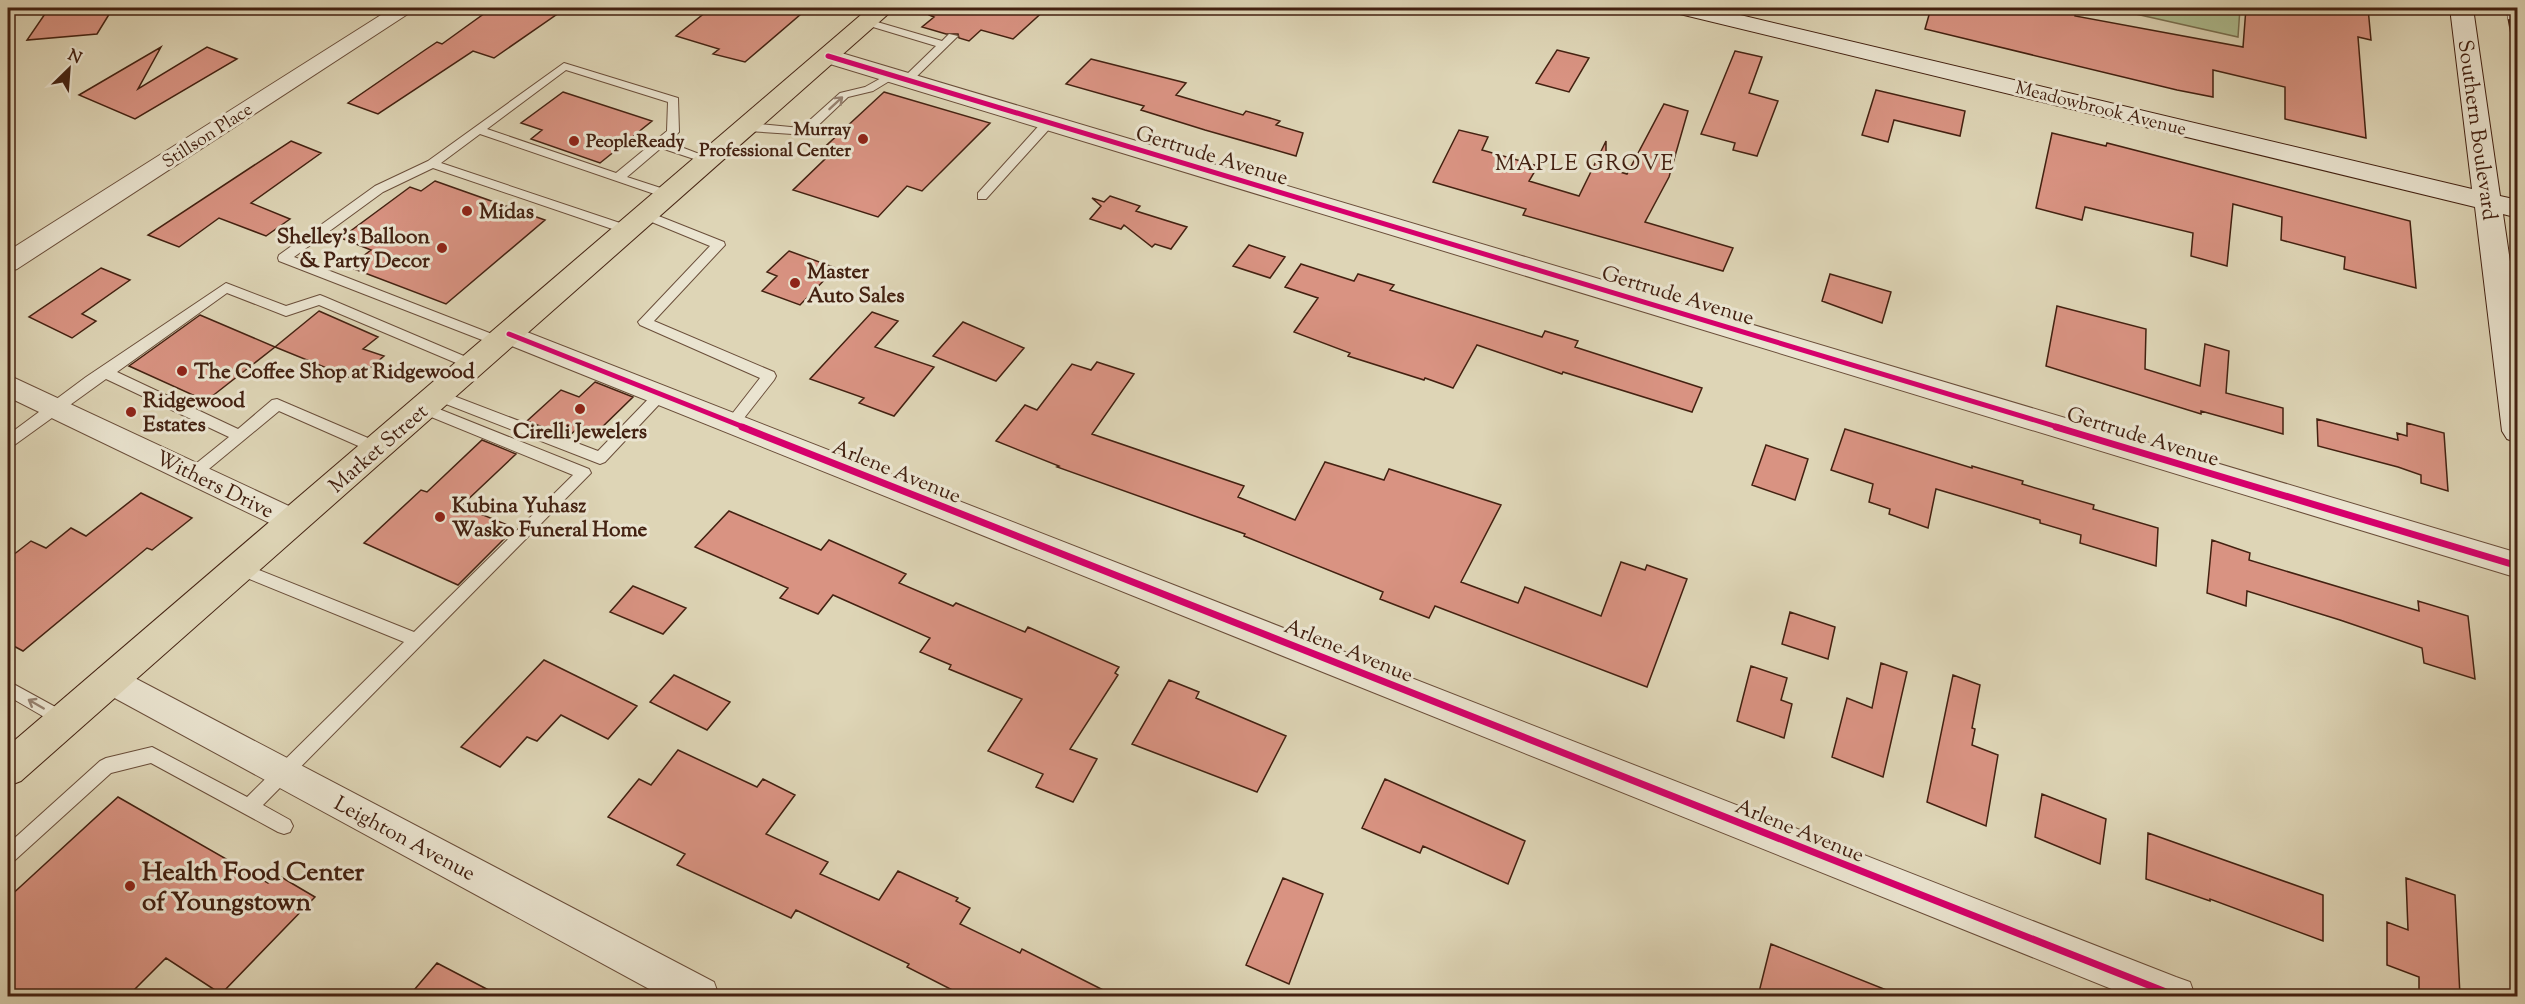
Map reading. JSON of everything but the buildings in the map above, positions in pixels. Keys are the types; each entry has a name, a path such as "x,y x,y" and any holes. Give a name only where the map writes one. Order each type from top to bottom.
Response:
{"main road":[{"name":"Market Street","path":"8,767 875,15"}],"street":[{"name":"Stillson Place","path":"8,263 406,8"},
{"name":"Meadowbrook Avenue","path":"1684,8 2517,209"},
{"name":"Southern Boulevard","path":"2462,8 2517,431"},
{"name":"Gertrude Avenue","path":"828,56 2517,566"},
{"name":"Arlene Avenue","path":"504,338 661,395 2176,996"},
{"name":"Withers Drive","path":"8,385 293,521"},
{"name":"Leighton Avenue","path":"110,679 700,996"}],"lane":[{"path":"875,15 944,45"},
{"path":"747,127 804,132 844,95 899,78 953,36"},
{"path":"504,338 284,258 379,189 432,164 564,66 674,100 673,132 618,178"},
{"path":"982,196 1048,123"},
{"path":"479,129 669,195"},
{"path":"659,143 709,160"},
{"path":"432,164 719,246 645,322 768,376 732,423"},
{"path":"8,442 91,381 109,375 226,287 286,311 320,300 474,365"},
{"path":"109,375 240,436"},
{"path":"431,402 600,458 661,395"},
{"path":"249,807 584,473 431,402"},
{"path":"193,474 277,404 377,448"},
{"path":"238,568 417,640"},
{"path":"8,688 64,720"},
{"path":"8,855 106,766 152,755 284,826"}],"green space":[{"path":"2109,8 2240,8 2238,37"}],"railway":[{"path":"2508,8 2518,62"}],"cycle path":[{"path":"828,56 2518,566"},
{"path":"509,334 2176,996"}],"place":[{"name":"Murray Professional Center","path":"863,139"},
{"name":"PeopleReady","path":"574,141"},
{"name":"Midas","path":"467,211"},
{"name":"Shelley's Balloon & Party Decor","path":"442,248"},
{"name":"Master Auto Sales","path":"795,283"},
{"name":"The Coffee Shop at Ridgewood","path":"182,371"},
{"name":"Cirelli Jewelers","path":"580,409"},
{"name":"Ridgewood Estates","path":"131,412"},
{"name":"Kubina Yuhasz Wasko Funeral Home","path":"440,517"},
{"name":"Health Food Center of Youngstown","path":"130,886"}],"district":[{"name":"MAPLE GROVE","path":"1585,162"}]}
